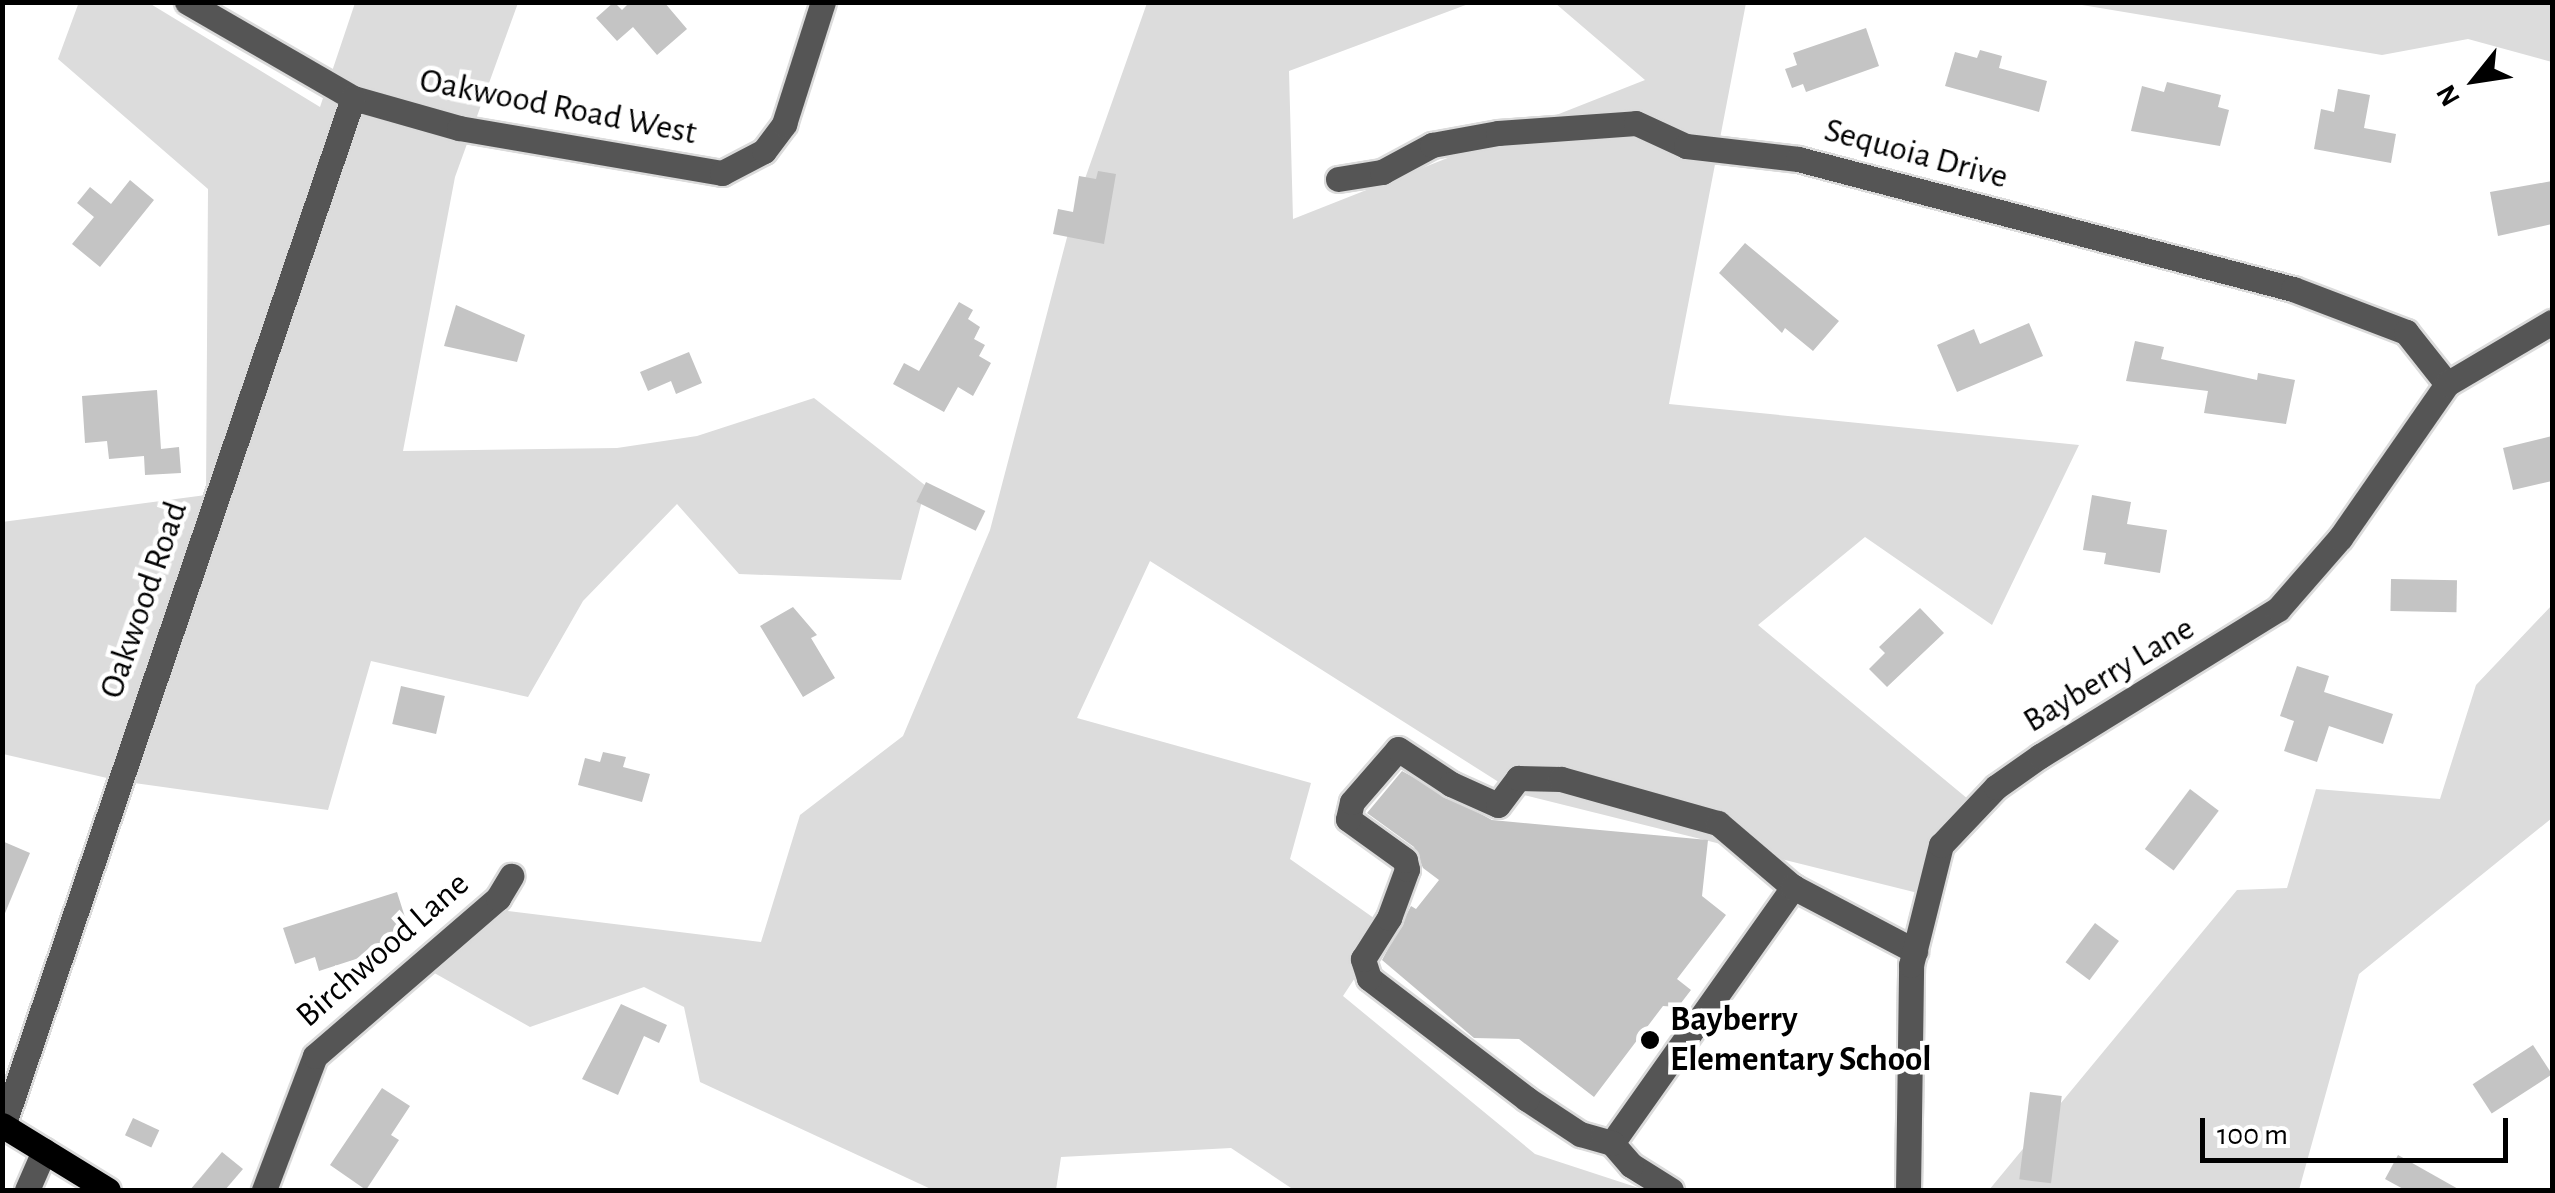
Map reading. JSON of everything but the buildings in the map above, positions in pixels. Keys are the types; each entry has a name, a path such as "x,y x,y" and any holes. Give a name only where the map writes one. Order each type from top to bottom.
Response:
{"main road":[{"path":"3,1125 108,1190"}],"street":[{"name":"Oakwood Road West","path":"188,2 353,98 459,128 722,172 764,151 784,124 823,2"},
{"name":"Oakwood Road","path":"3,1125 353,98"},
{"name":"Sequoia Drive","path":"1338,179 1382,172 1432,146 1498,133 1636,123 1686,146 1798,160 2294,289 2406,332 2447,384"},
{"name":"Bayberry Lane","path":"1908,1190 1915,951 1931,866 1955,826 2040,756 2278,609 2340,538 2447,384 2501,346 2552,322"},
{"path":"1671,1190 1631,1165 1612,1143 1580,1134 1527,1099 1370,978 1364,959 1389,918 1407,868 1405,860 1348,819 1352,802 1398,748 1451,784 1498,804 1518,778 1561,780 1718,823 1793,886 1915,951"},
{"name":"Birchwood Lane","path":"264,1190 315,1056 498,898 511,876"},
{"path":"1612,1143 1793,886"},
{"path":"27,1190 44,1151"}],"shaded area":[{"path":"79,2 149,3 320,107 355,3 518,3 455,177 403,451 617,448 697,436 814,398 926,486 901,580 739,574 677,504 583,601 528,697 371,661 328,810 120,781 3,754 2,522 206,495 208,189 58,59"},
{"path":"1147,3 1471,3 1289,71 1293,219 1645,80 1555,3 1746,3 1669,404 2079,445 1992,625 1865,537 1758,625 1974,804 1926,895 1516,793 1150,561 1077,718 1311,783 1290,859 1388,928 1343,996 1535,1154 1645,1190 1294,1190 1231,1148 1061,1157 1056,1190 933,1190 700,1082 684,1007 644,987 530,1027 422,966 484,908 761,942 800,815 903,736 990,530 1075,207"},
{"path":"2070,3 2552,3 2552,62 2468,39 2382,55"},
{"path":"2552,605 2552,818 2359,974 2299,1190 1989,1190 2237,890 2287,888 2316,789 2440,799 2476,685"}],"place":[{"name":"Bayberry Elementary School","path":"1650,1040"}]}
